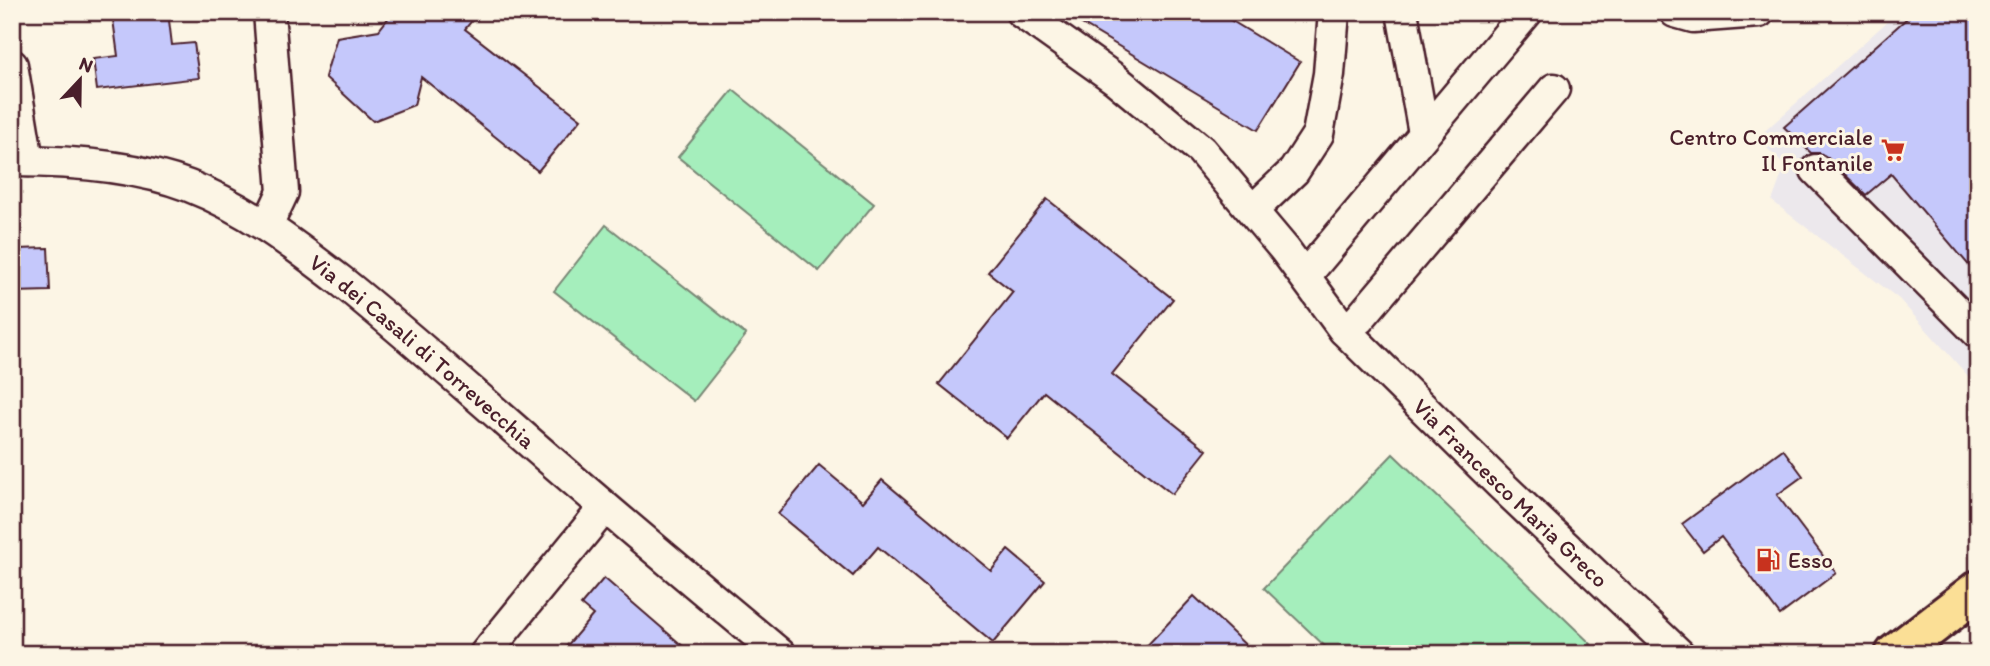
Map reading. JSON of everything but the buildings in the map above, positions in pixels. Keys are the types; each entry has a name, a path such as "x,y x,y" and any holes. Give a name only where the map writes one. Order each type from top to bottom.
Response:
{"main road":[{"path":"1895,654 1978,590"}],"street":[{"path":"267,226 283,192 269,12"},
{"name":"Via Francesco Maria Greco","path":"1021,12 1115,79 1201,150 1253,209 1344,330 1500,484 1679,654"},
{"path":"1253,209 1294,171 1318,134 1329,74 1334,12"},
{"path":"1402,12 1423,133"},
{"path":"1305,276 1527,12"},
{"path":"1675,12 1693,17 1759,12"},
{"path":"12,65 20,161"},
{"path":"1344,330 1359,319 1554,89"},
{"name":"Via dei Casali di Torrevecchia","path":"20,161 136,172 158,177 220,200 267,226 386,318 604,508 780,654"},
{"path":"1816,170 1978,333"},
{"path":"485,654 604,508"}],"shaded area":[{"path":"1898,12 1978,12 1978,387 1899,299 1772,201 1785,166 1757,138"}],"green space":[{"path":"733,90 874,204 819,271 678,157"},
{"path":"606,225 746,335 694,401 554,291"},
{"path":"1393,454 1591,644 1581,654 1333,654 1264,588"}],"place":[{"name":"Centro Commerciale Il Fontanile","path":"1893,150"},
{"name":"Esso","path":"1768,560"}]}
